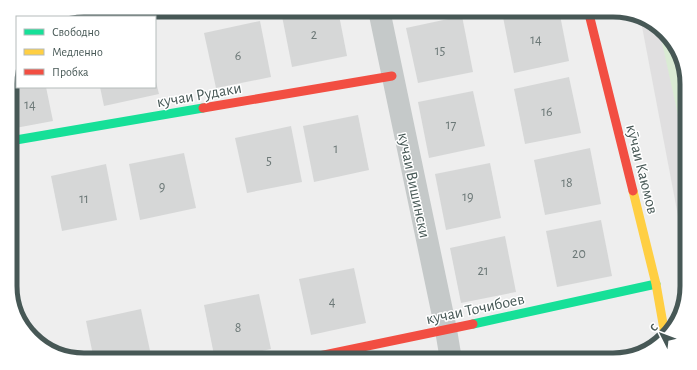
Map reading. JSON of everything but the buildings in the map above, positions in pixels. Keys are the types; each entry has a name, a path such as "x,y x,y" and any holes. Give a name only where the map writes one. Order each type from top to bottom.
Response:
{"street":[{"name":"кучаи Вишински","path":"380,17 450,353"},
{"name":"кӯчаи Каюмов","path":"590,17 656,284 664,329"},
{"name":"кучаи Рудаки","path":"17,140 392,76"},
{"name":"кучаи Точибоев","path":"334,353 656,284"}],"shaded area":[{"path":"641,23 650,28 666,43 675,58 678,67 680,84 680,226"}],"green space":[{"path":"661,38 671,51 678,67 680,84 680,124"}],"traffic: fast":[{"path":"17,140 203,108"},
{"path":"473,324 656,284"}],"traffic: slow":[{"path":"633,191 656,284 664,329"}],"traffic: jam":[{"path":"590,17 633,191"},
{"path":"203,108 392,76"},
{"path":"334,353 473,324"}]}
